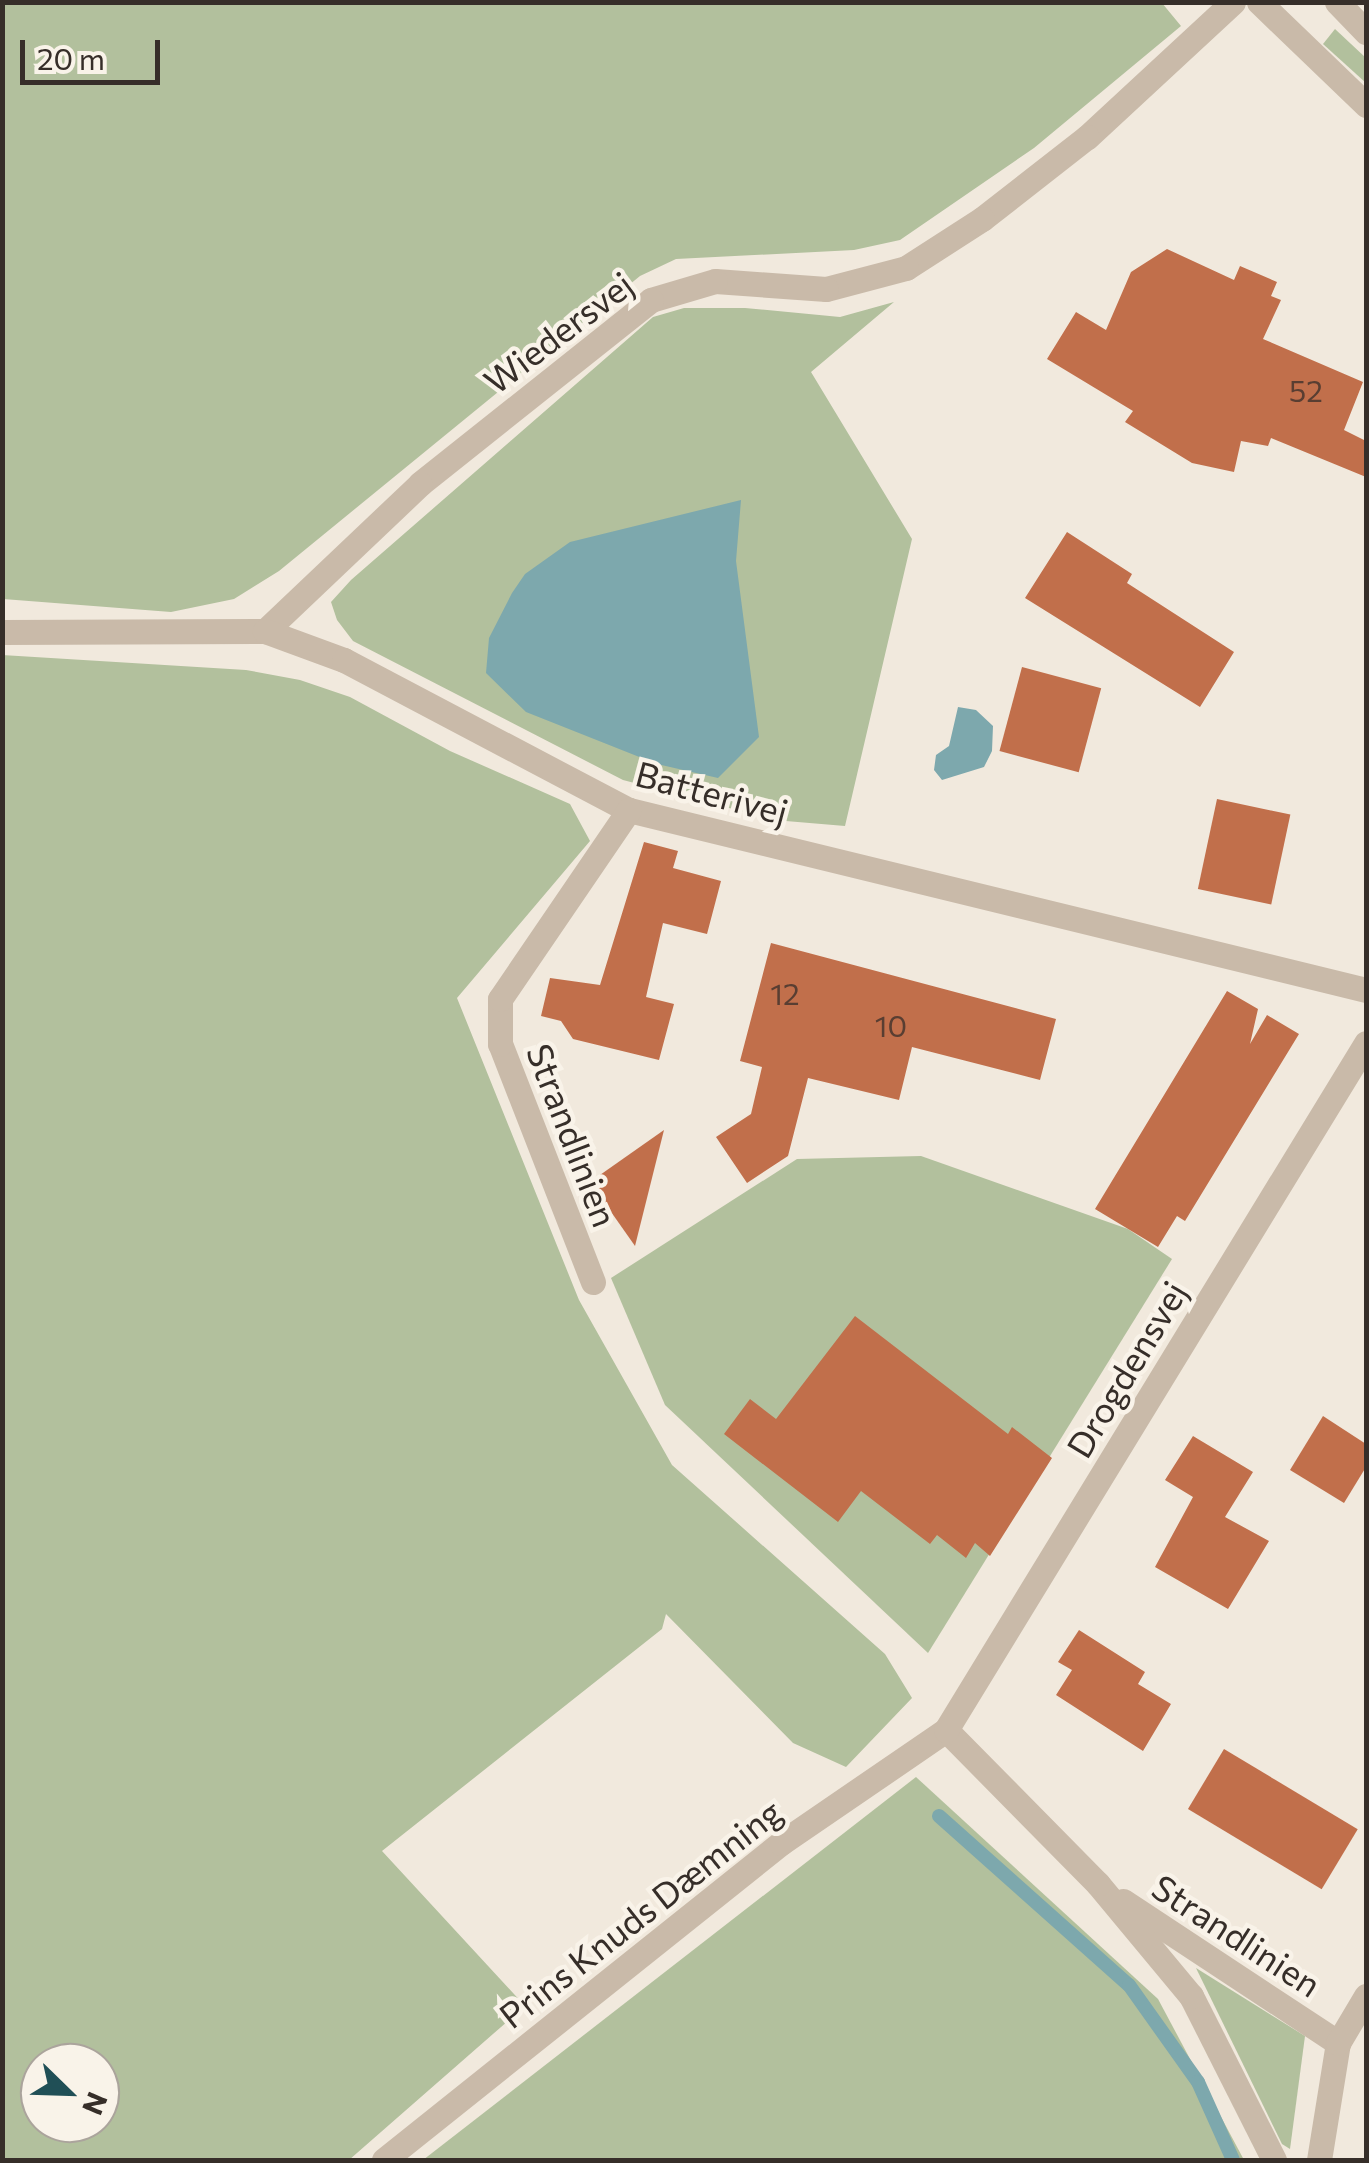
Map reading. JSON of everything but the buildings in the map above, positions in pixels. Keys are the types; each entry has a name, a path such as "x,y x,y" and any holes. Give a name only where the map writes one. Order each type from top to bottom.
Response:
{"street":[{"name":"Wiedersvej","path":"265,631 420,484 652,300 715,281 826,289 906,268 982,219 1087,137 1233,2"},
{"path":"1259,2 1366,104"},
{"path":"1337,2 1366,32"},
{"name":"Batterivej","path":"2,632 265,631 344,660 629,810 1366,990"},
{"name":"Strandlinien","path":"593,1282 500,1044 500,999 629,810"},
{"name":"Drogdensvej","path":"946,1730 1366,1044"},
{"name":"Strandlinien","path":"946,1730 1098,1884 1191,1996 1274,2160"},
{"name":"Prins Knuds Dæmning","path":"384,2160 781,1843 946,1730"},
{"name":"Strandlinien","path":"1098,1884 1338,2043"},
{"path":"1319,2160 1338,2043 1366,1996"}],"green space":[{"path":"3,3 1162,3 1181,26 1034,148 900,240 854,250 676,259 640,276 279,571 234,599 171,612 3,599"},
{"path":"1335,29 1366,58 1366,83 1323,44"},
{"path":"894,302 811,372 912,539 845,826 774,820 623,780 353,641 337,620 331,602 351,580 653,317 684,308 745,308 840,317"},
{"path":"2,655 246,670 300,680 350,697 450,751 570,804 590,841 457,998 579,1300 672,1465 885,1654 912,1698 846,1767 793,1743 666,1614 662,1629 382,1851 525,2006 349,2160 3,2160"},
{"path":"921,1156 1128,1229 1172,1259 928,1653 665,1405 611,1278 797,1159"},
{"path":"916,1777 1158,1999 1244,2160 423,2160"},
{"path":"1196,1968 1305,2036 1290,2149 1282,2144"}],"water":[{"path":"741,500 736,561 759,737 718,778 657,764 526,712 486,673 489,638 512,593 525,574 570,542"},
{"path":"958,707 976,710 993,726 992,751 984,767 942,780 934,770 936,755 949,746"}],"waterway":[{"path":"939,1816 1129,1985 1198,2082 1233,2160"}]}
